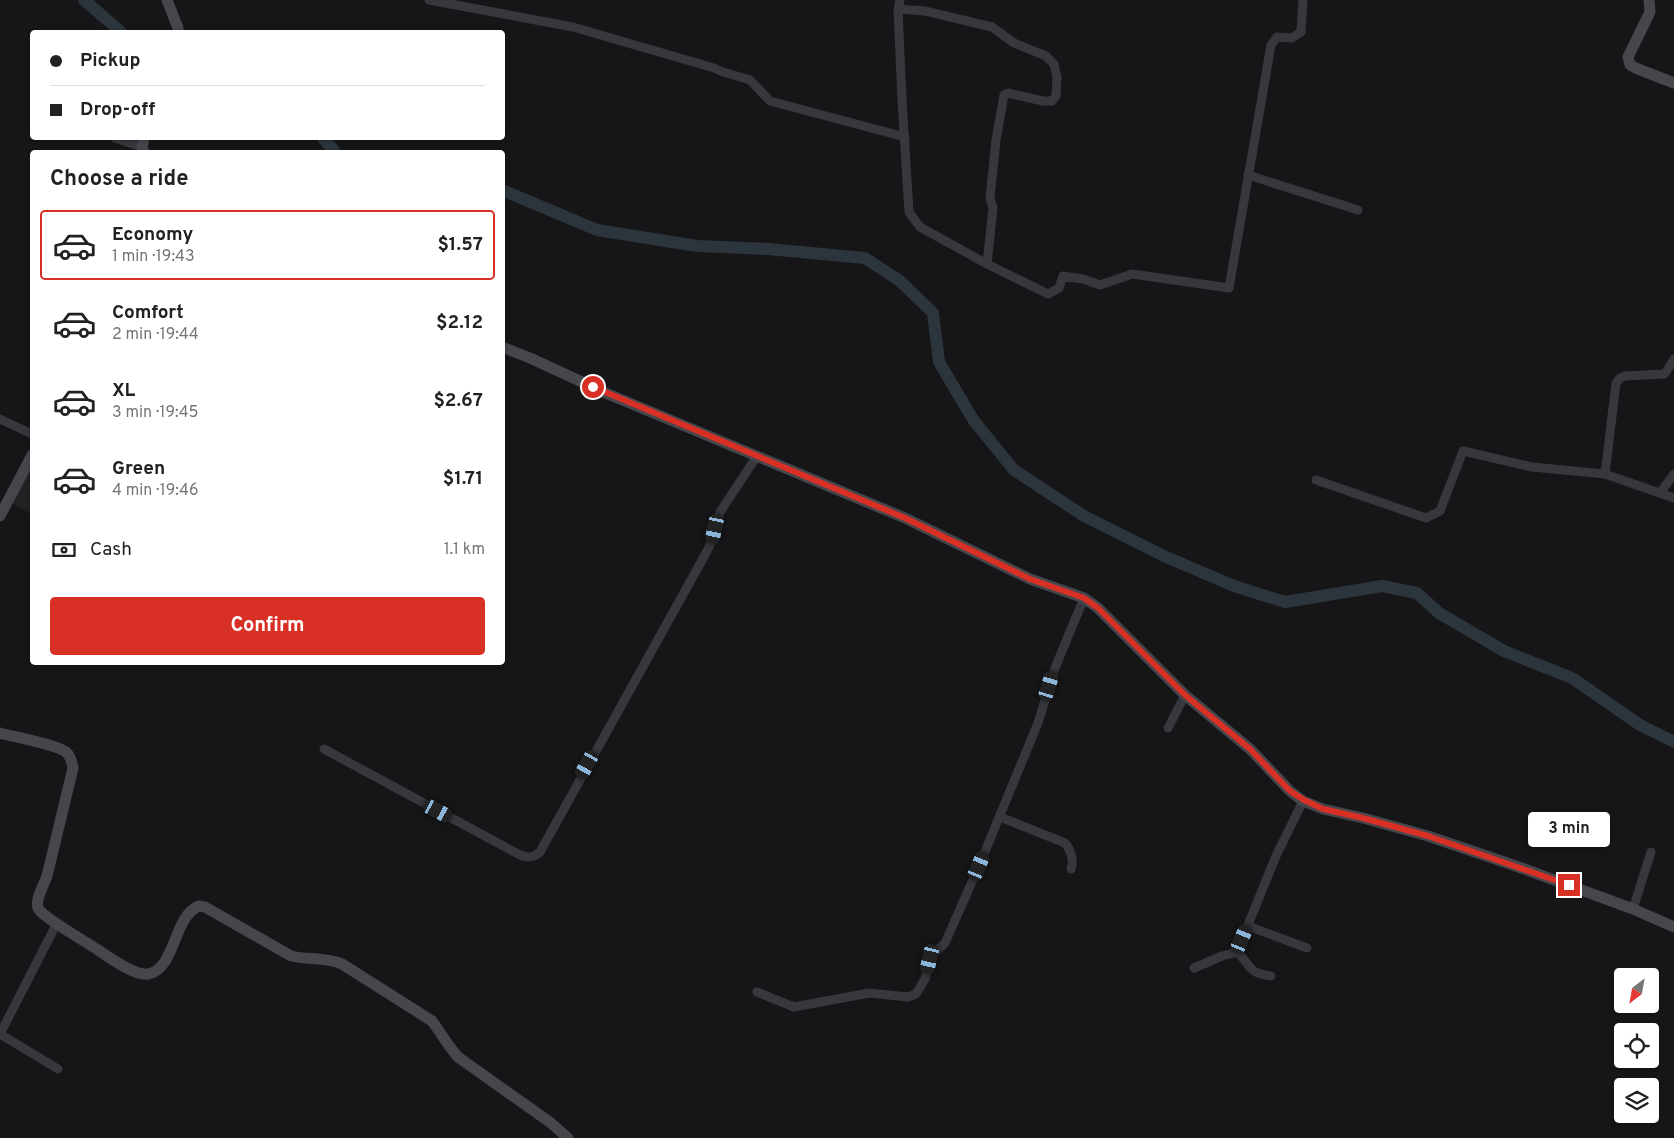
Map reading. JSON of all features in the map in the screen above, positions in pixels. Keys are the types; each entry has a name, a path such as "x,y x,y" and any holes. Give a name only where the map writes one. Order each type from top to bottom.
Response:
{"main road":[{"path":"1649,0 1650,12 1628,57 1630,65 1674,83"},
{"path":"169,1 178,30"},
{"path":"505,348 608,394 905,518 1030,579 1084,598 1098,608 1185,695 1250,749 1290,791 1304,800 1323,809 1428,836 1516,866 1633,909 1674,928"},
{"path":"0,516 30,459"},
{"path":"0,733 56,747 67,753 71,759 73,768 38,902 38,908 41,912 57,924 122,965 138,973 149,974 158,969 168,957 188,912 199,906 291,956 302,959 329,959 342,964 432,1021 446,1044 458,1057 551,1123 568,1138"}],"street":[{"path":"429,0 573,27 750,80 770,101 905,137"},
{"path":"988,264 993,208 990,198 995,150 1004,95 1008,93 1043,101 1052,101 1056,96 1058,78 1054,64 1046,56 1014,43 992,27 899,4 902,100 909,212 920,227 988,264 1048,294 1059,288 1063,276 1084,279 1100,285 1132,274 1229,288 1270,45 1277,37 1292,38 1301,32 1303,0"},
{"path":"122,140 144,146"},
{"path":"1248,175 1358,210"},
{"path":"1605,474 1616,383 1625,376 1664,374 1674,359"},
{"path":"0,419 30,433"},
{"path":"1316,480 1426,518 1440,511 1463,451 1532,467 1605,474 1674,498"},
{"path":"324,749 520,855 535,856 540,852 706,553 713,539 720,512 757,456"},
{"path":"1660,493 1674,474"},
{"path":"757,992 794,1007 869,993 908,997 916,994 925,979 931,956 945,943 1000,817 1038,723 1055,668 1084,598"},
{"path":"1168,728 1185,695"},
{"path":"1237,952 1276,856 1304,800"},
{"path":"1000,817 1065,843 1070,848 1073,865 1071,870"},
{"path":"1633,909 1652,852"},
{"path":"57,924 0,1034 58,1069"},
{"path":"1248,926 1307,948"},
{"path":"1194,968 1237,952"},
{"path":"1237,952 1254,972 1271,976"}],"shaded area":[{"path":"30,469 30,514 11,502"}],"waterway":[{"path":"84,0 119,30"},
{"path":"325,140 333,150"},
{"path":"505,191 597,230 697,246 768,249 865,258 900,281 933,313 939,362 974,421 1014,470 1084,516 1164,556 1234,586 1285,602 1382,586 1417,593 1439,613 1504,651 1572,678 1640,725 1674,742"}],"route":[{"path":"593,387 905,518 1030,579 1084,598 1098,608 1185,695 1250,749 1290,791 1304,800 1323,809 1428,836 1569,885"}]}
